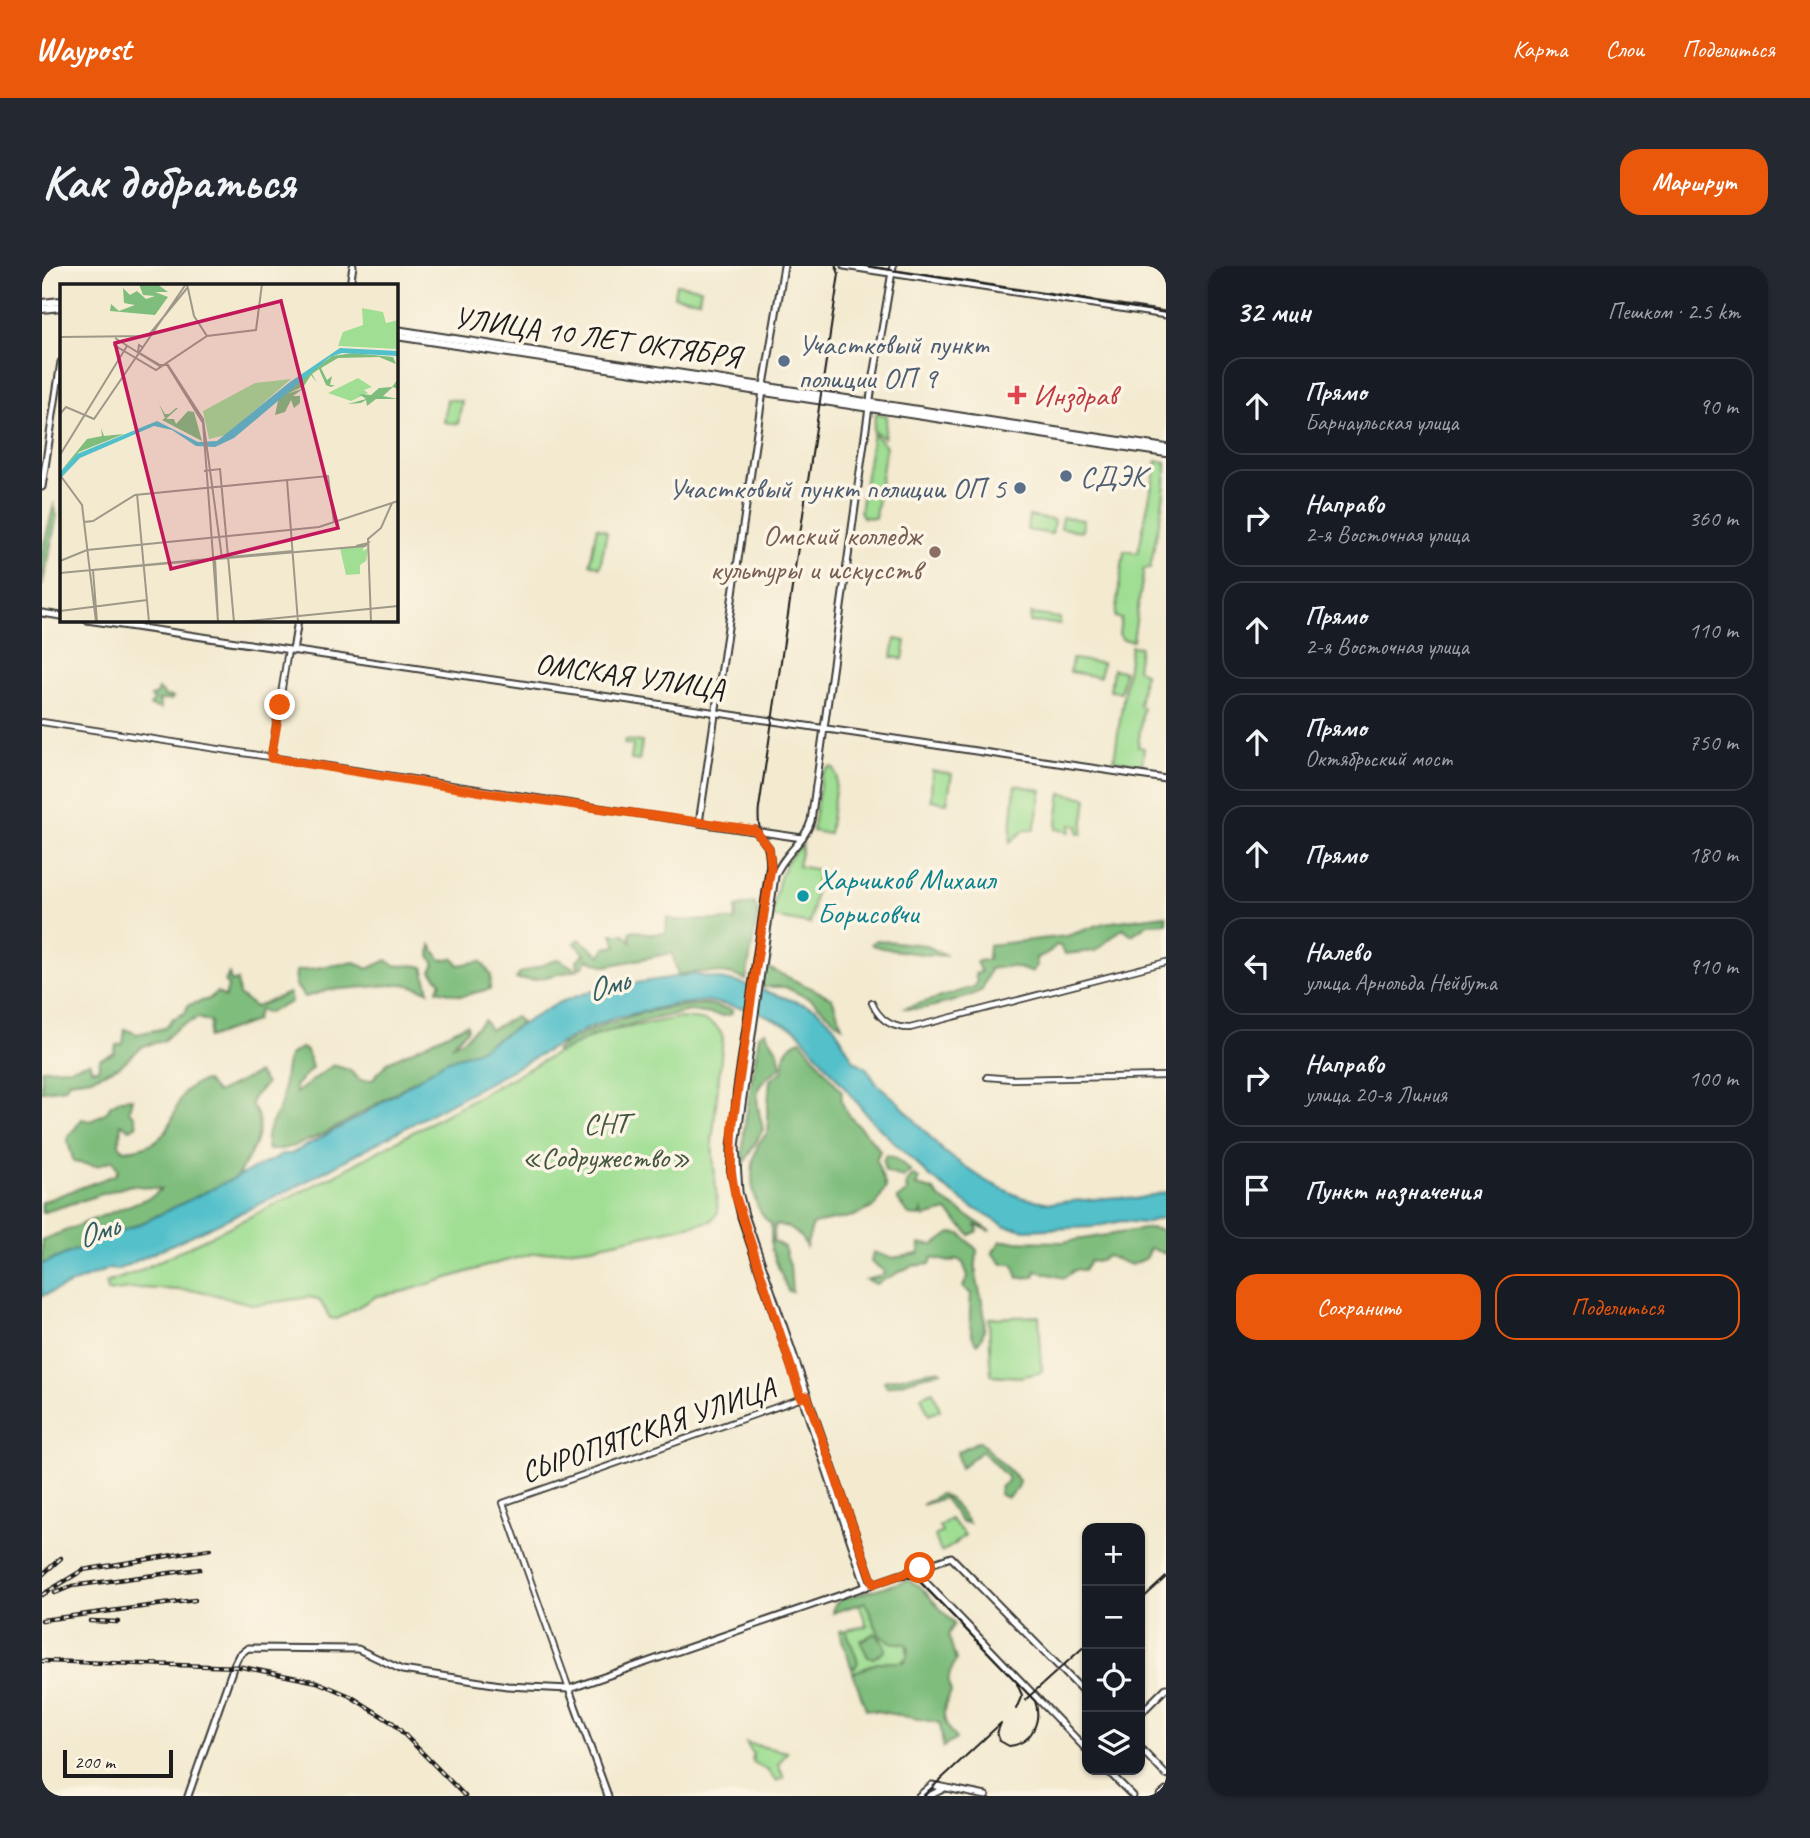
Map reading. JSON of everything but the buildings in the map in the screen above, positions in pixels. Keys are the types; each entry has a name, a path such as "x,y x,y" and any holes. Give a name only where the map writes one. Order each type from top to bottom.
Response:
{"main road":[{"path":"350,284 354,266"},
{"path":"784,266 699,823 802,838"},
{"path":"844,266 892,269 1166,315"},
{"path":"866,1587 787,1342 741,1217 731,1170 733,1122 775,876 782,860 802,838 811,821 870,404 892,269"},
{"path":"42,303 60,304"},
{"path":"42,309 60,304"},
{"name":"УЛИЦА 10 ЛЕТ ОКТЯБРЯ","path":"397,330 1166,448"},
{"name":"УЛИЦА 10 ЛЕТ ОКТЯБРЯ","path":"397,336 764,388"},
{"path":"42,487 60,369"},
{"name":"УЛИЦА 10 ЛЕТ ОКТЯБРЯ","path":"870,404 1166,453"},
{"path":"42,613 60,616"},
{"name":"ОМСКАЯ УЛИЦА","path":"93,621 1166,779"},
{"path":"290,650 298,621"},
{"path":"755,830 765,840 772,858 763,938"},
{"path":"804,1397 873,1584"},
{"path":"188,1796 239,1655 255,1647 365,1651 402,1670 507,1686 569,1689 951,1557 1082,1690"},
{"path":"914,1570 1082,1744"},
{"path":"1142,1712 1166,1688"},
{"path":"569,1689 608,1796"},
{"path":"1145,1753 1166,1775"},
{"path":"1112,1775 1133,1796"},
{"path":"919,1796 932,1786 986,1796"},
{"path":"929,1796 946,1788"},
{"path":"1160,1796 1166,1791"}],"street":[{"path":"271,758 290,650"},
{"path":"42,722 699,823"},
{"path":"872,1003 886,1021 910,1028 1166,962"},
{"path":"987,1077 1038,1079 1166,1076"},
{"name":"СЫРОПЯТСКАЯ УЛИЦА","path":"569,1689 503,1503 804,1397"}],"green space":[{"path":"676,284 701,288 699,300 674,296"},
{"path":"447,399 462,401 458,424 444,422"},
{"path":"876,413 887,416 884,438 873,430"},
{"path":"873,433 886,446 875,518 863,517 860,511"},
{"path":"1157,461 1166,462 1164,490 1150,569 1144,568 1133,641 1122,639 1119,634 1121,619 1115,617 1124,551 1138,553"},
{"path":"54,505 57,516 42,586 42,552"},
{"path":"1029,516 1054,520 1052,534 1027,530"},
{"path":"1062,517 1084,520 1082,531 1061,528"},
{"path":"597,527 607,531 600,567 590,563"},
{"path":"1031,614 1060,618 1060,624 1030,622"},
{"path":"895,639 906,641 903,659 892,657"},
{"path":"1131,646 1140,647 1137,669 1144,673 1139,706 1143,707 1138,747 1144,748 1142,765 1114,760"},
{"path":"1072,659 1102,663 1100,677 1070,672"},
{"path":"1113,669 1124,671 1121,692 1110,691"},
{"path":"158,689 165,696 173,697 171,700 159,700 161,709 150,706 154,700 151,697 156,695"},
{"path":"625,740 642,742 639,761 631,760 633,745 624,744"},
{"path":"830,767 834,768 837,777 829,834 812,831 822,774"},
{"path":"932,771 952,774 947,803 931,800"},
{"path":"1015,785 1042,790 1034,830 1026,829 1010,842"},
{"path":"1061,793 1087,798 1082,834 1078,833 1078,826 1071,825 1070,832 1056,829"},
{"path":"803,844 798,866 819,870 810,924 772,917 784,868"},
{"path":"754,903 758,912 746,980 713,972 678,975 672,953 606,966 587,959 583,967 578,968 577,960 585,954 575,943 579,939 601,956 605,948 617,946 612,934 625,934 631,942 630,932 633,930 650,934 666,933 667,917 674,920 735,920 736,908"},
{"path":"1166,915 1166,923 1148,924 1132,935 1123,928 1095,951 1065,954 1060,946 1056,945 1049,953 1036,958 1037,966 1031,972 1011,966 990,969 982,990 955,1001 932,1007 905,1008 974,987 977,983 975,974 981,972 976,962 988,959 989,945 1067,936 1104,923"},
{"path":"876,940 925,945 945,955 907,952 871,944"},
{"path":"431,945 441,960 453,958 459,965 481,961 491,975 490,989 462,996 437,990 441,982 431,971 435,964 430,956"},
{"path":"559,959 577,970 532,980 516,979 520,973"},
{"path":"387,960 400,966 423,967 429,991 405,984 329,990 305,997 295,985 296,971 355,962 368,969"},
{"path":"764,966 832,998 842,1026 812,1000 785,987 760,987"},
{"path":"229,973 231,982 237,980 239,995 255,1007 289,993 291,1002 268,1013 259,1010 255,1021 208,1038 211,1022 198,1018 178,1027 163,1041 143,1046 120,1066 92,1078 69,1081 65,1088 42,1091 42,1069 71,1068 90,1062 91,1069 98,1069 100,1059 114,1053 116,1045 123,1044 125,1029 137,1034 165,1028 172,1019 185,1013 188,1005 209,999 217,992 225,997 228,987 225,982"},
{"path":"707,1004 732,1010 732,1014 724,1016 690,1011 594,1035 559,1053 555,1050 590,1031 628,1017 667,1008"},
{"path":"515,1017 521,1022 490,1045 432,1071 327,1132 305,1142 268,1150 268,1133 281,1103 288,1059 301,1048 307,1051 312,1068 295,1086 296,1093 333,1065 349,1070 360,1080 372,1080 388,1062 467,1024 468,1029 451,1046 463,1040 484,1020 490,1030"},
{"name":"СНТ «Содружество»","path":"677,1018 711,1023 723,1038 712,1143 718,1212 711,1221 592,1247 531,1254 406,1291 377,1296 337,1319 330,1318 320,1301 310,1297 255,1305 200,1291 140,1288 107,1292 106,1283 137,1272 335,1175 564,1049 604,1032"},
{"path":"765,1031 778,1051 781,1068 759,1087 757,1101 763,1129 742,1167 744,1130 759,1035"},
{"path":"801,1040 842,1092 844,1108 880,1151 876,1160 886,1187 876,1206 854,1216 813,1224 806,1247 794,1231 775,1225 773,1241 784,1247 790,1266 792,1292 788,1291 771,1249 771,1224 758,1208 752,1177 757,1147 769,1129 767,1117 770,1080 784,1070 788,1048"},
{"path":"258,1073 266,1084 253,1097 251,1105 257,1114 258,1135 249,1157 230,1186 42,1267 42,1240 153,1196 161,1189 131,1185 42,1213 42,1202 115,1175 118,1170 113,1160 97,1166 74,1162 67,1139 82,1119 91,1121 121,1099 132,1098 129,1111 134,1115 137,1125 130,1129 121,1124 119,1145 124,1150 145,1146 159,1138 168,1128 183,1094 192,1086 206,1081 217,1093"},
{"path":"886,1155 895,1158 911,1171 903,1178 885,1171 883,1161"},
{"path":"913,1175 919,1179 916,1186 933,1190 940,1198 991,1231 976,1225 978,1231 970,1235 947,1211 924,1217 922,1211 921,1216 909,1215 897,1199 907,1192 906,1184"},
{"path":"1151,1228 1161,1230 1166,1239 1166,1254 1150,1248 1145,1259 1131,1265 1108,1256 1097,1262 1090,1261 1084,1270 1075,1270 1064,1278 1036,1271 1034,1277 1018,1278 1013,1264 1002,1264 992,1253 1001,1241 1063,1242"},
{"path":"951,1233 961,1234 977,1250 976,1273 985,1319 982,1337 977,1344 970,1327 971,1294 963,1287 968,1276 963,1263 957,1259 950,1262 932,1258 930,1264 911,1266 876,1284 866,1280 883,1275 884,1271 871,1262 873,1252 891,1258 919,1254 920,1244 934,1245"},
{"path":"1039,1316 1042,1372 1020,1377 991,1375 989,1318"},
{"path":"939,1369 942,1371 887,1387 884,1381"},
{"path":"933,1391 940,1410 929,1415 921,1396"},
{"path":"979,1441 1019,1480 1018,1488 1007,1498 999,1494 1001,1486 1008,1481 1007,1477 982,1451 960,1468 957,1452"},
{"path":"940,1494 949,1498 969,1523 961,1522 944,1498 922,1505"},
{"path":"950,1519 965,1535 941,1552 935,1536 942,1532 939,1526"},
{"path":"908,1580 921,1587 954,1624 948,1635 956,1660 949,1676 951,1692 944,1717 956,1739 943,1747 940,1723 866,1709 853,1673 879,1662 905,1662 909,1649 906,1644 891,1642 880,1636 865,1602 833,1613 835,1604 842,1599"},
{"path":"866,1602 882,1627 906,1644 908,1656 900,1663 879,1662 853,1673 851,1666 855,1668 857,1659 846,1630 867,1626 859,1604","holes":["873,1635 881,1654 873,1658 861,1639"]},
{"path":"846,1630 858,1662 855,1668 851,1666 839,1631"},
{"path":"875,1633 884,1644 885,1651 873,1658 868,1657 860,1641"},
{"path":"746,1743 787,1752 778,1765 784,1778 776,1781 767,1770 752,1762 753,1754"}],"water":[{"path":"692,974 741,983 815,1008 833,1024 854,1061 866,1067 876,1083 898,1102 943,1151 986,1181 1020,1197 1050,1203 1118,1197 1135,1199 1166,1192 1166,1217 1144,1223 1122,1221 1093,1227 1026,1230 1005,1226 970,1206 929,1176 873,1122 797,1030 757,1011 707,1001 671,1005 615,1018 589,1028 292,1189 117,1270 108,1269 42,1296 42,1264 146,1221 284,1154 291,1154 359,1117 446,1061 476,1051 558,1003 594,990"}],"tram line":[{"path":"836,266 839,274 759,808 766,867 733,1092 727,1170 738,1217 794,1384 808,1405 866,1572 877,1581 904,1578 918,1580 1035,1701 1036,1723 1024,1741 1009,1746 1000,1741 997,1733 1001,1723"},
{"path":"865,266 1166,313"},
{"path":"1145,1596 1166,1577"},
{"path":"1025,1700 1082,1649"},
{"path":"1016,1709 1022,1695 1017,1684"},
{"path":"923,1796 1000,1724"}],"railway":[{"path":"42,1595 83,1570 210,1549"},
{"path":"42,1575 61,1558"},
{"path":"55,1593 72,1586 200,1569"},
{"path":"42,1620 195,1600"},
{"path":"90,1621 118,1622"},
{"path":"42,1661 242,1667 317,1682 350,1696 393,1723 465,1796"}],"place":[{"name":"Участковый пункт полиции ОП 9","path":"784,361"},
{"name":"Инздрав","path":"1017,395"},
{"name":"СДЭК","path":"1066,476"},
{"name":"Участковый пункт полиции ОП 5","path":"1020,488"},
{"name":"Омский колледж культуры и искусств","path":"935,552"},
{"name":"Харчиков Михаил Борисовчи","path":"803,896"}],"route":[{"path":"280,705 271,758 489,793 755,830 765,840 772,858 733,1122 731,1170 735,1194 801,1398 807,1396 873,1584 920,1568"}],"water label":[{"name":"Омь","path":"607,985"},
{"name":"Омь","path":"97,1231"}]}
